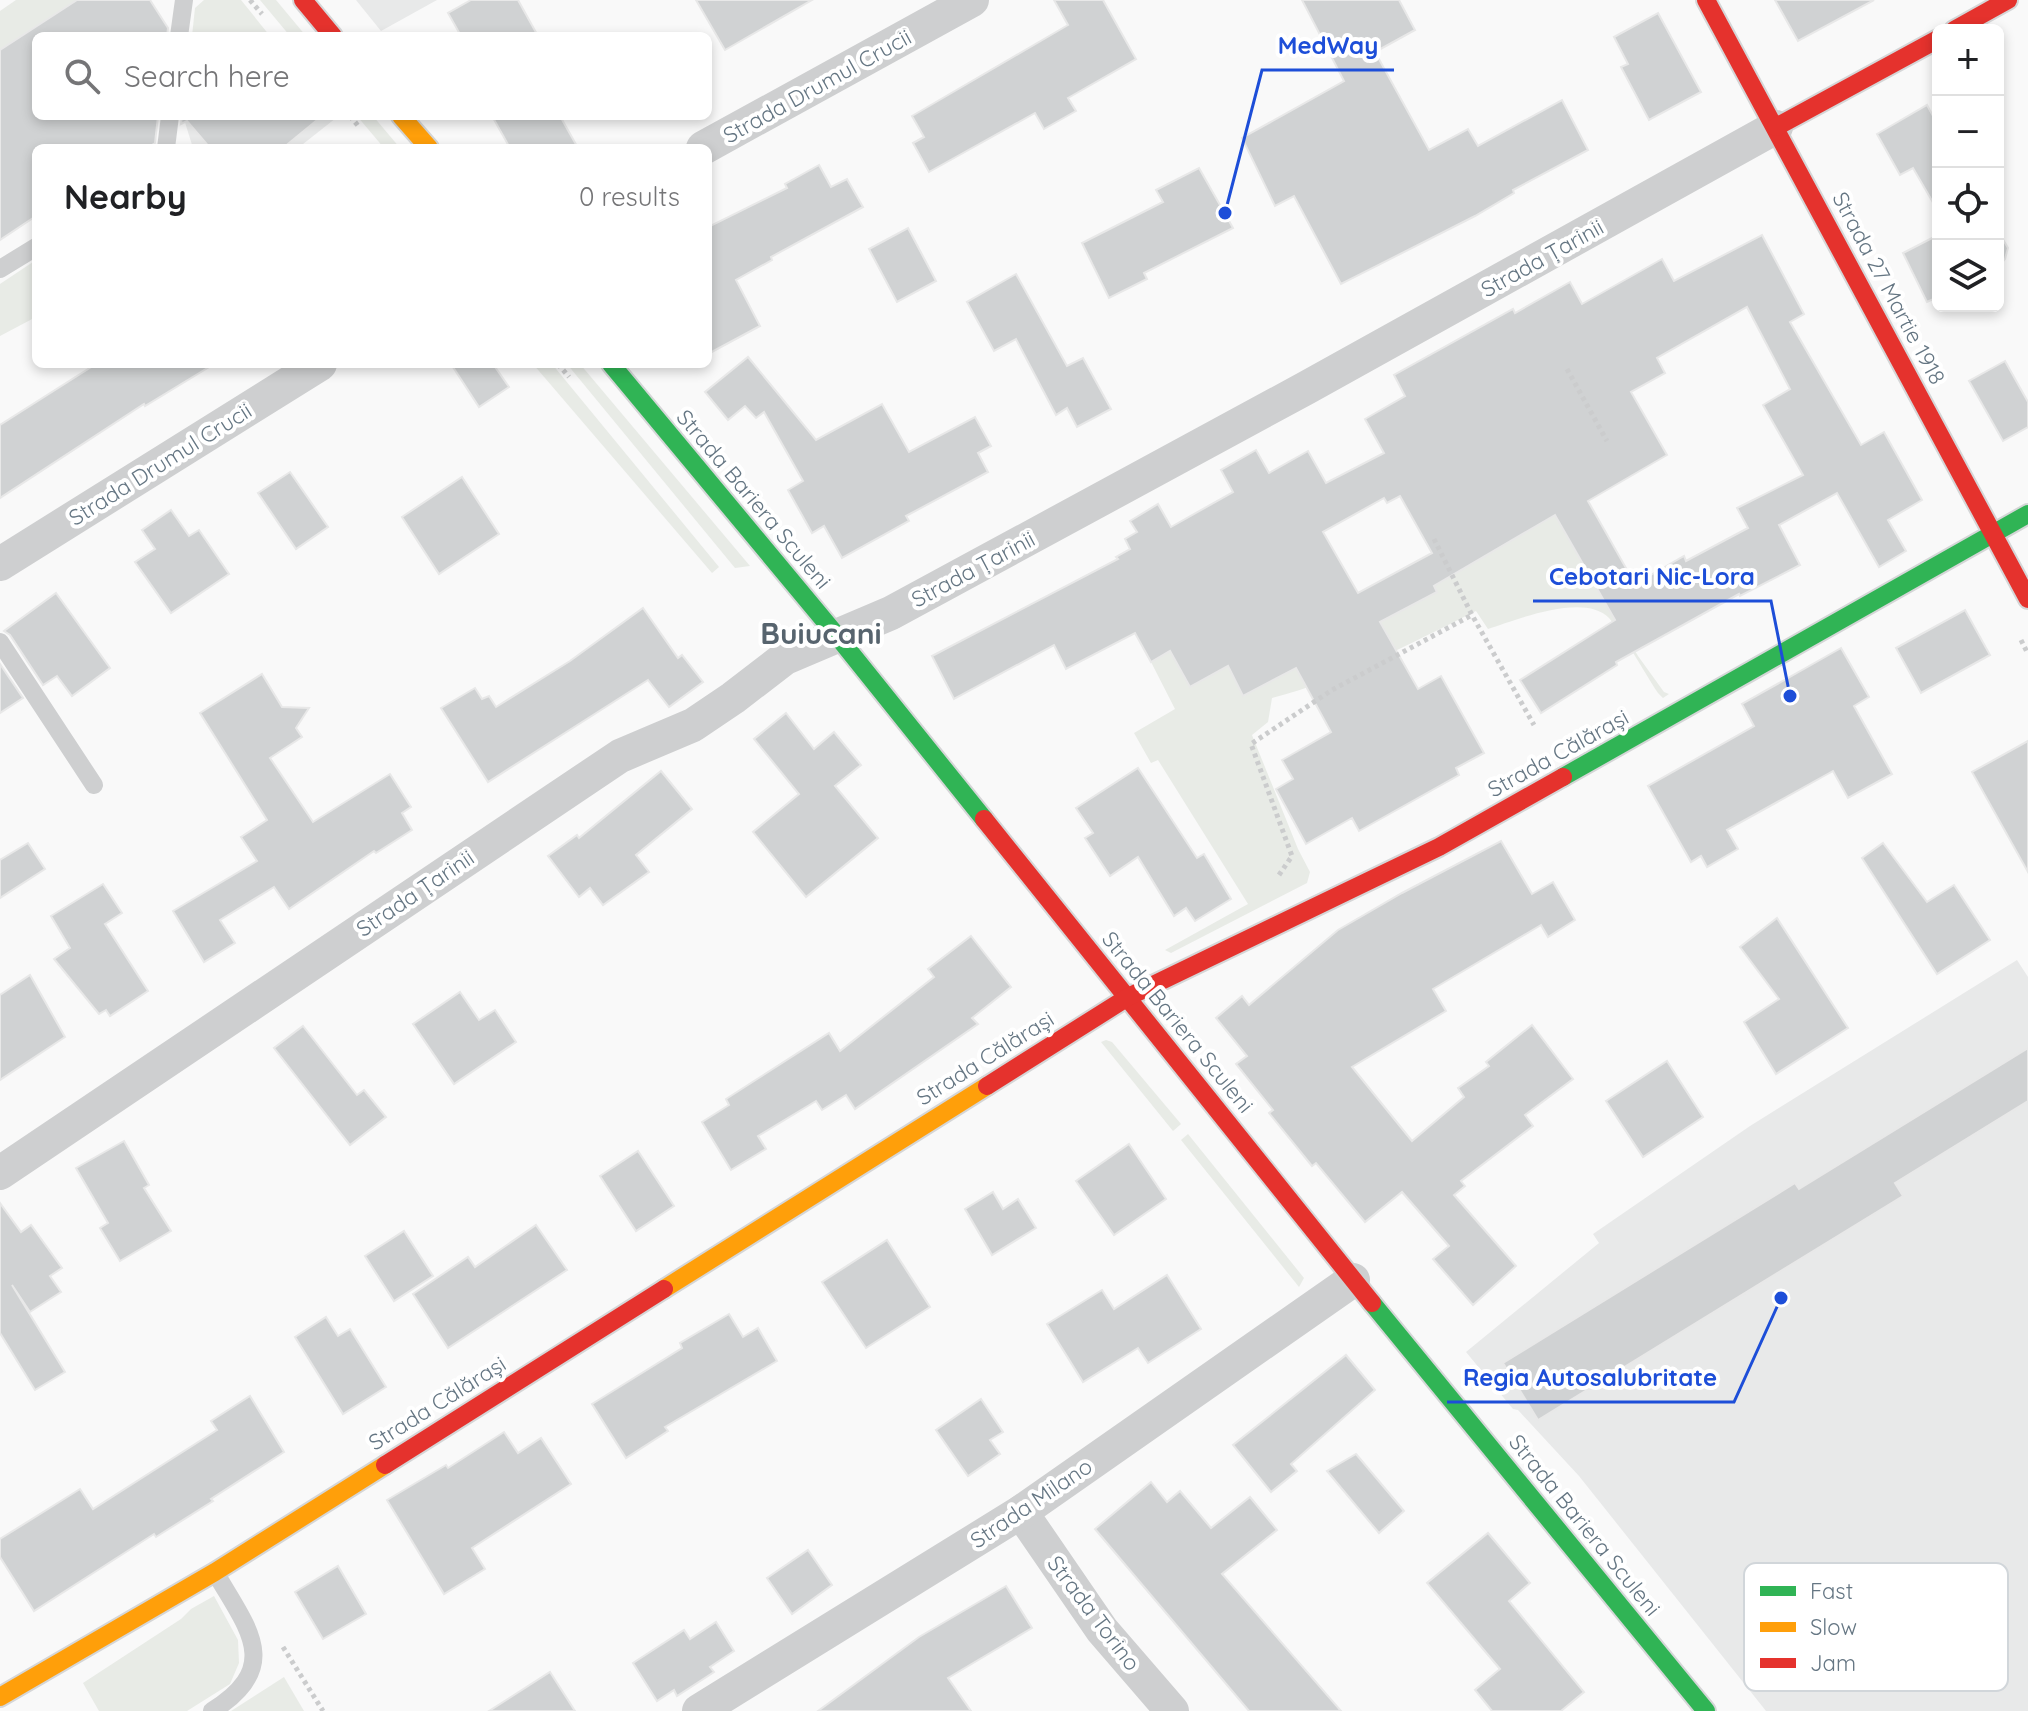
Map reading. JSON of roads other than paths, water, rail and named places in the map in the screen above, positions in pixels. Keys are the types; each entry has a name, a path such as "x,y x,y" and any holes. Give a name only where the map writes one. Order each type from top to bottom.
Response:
{"street":[{"path":"303,0 330,32"},
{"name":"Strada Drumul Crucii","path":"710,144 972,0"},
{"name":"Strada 27 Martie 1918","path":"1706,0 2028,599"},
{"path":"1965,24 2008,0"},
{"name":"Strada Țarinii","path":"0,1173 620,756 693,725 785,658 891,613 1292,396 1932,42"},
{"path":"404,120 426,144"},
{"name":"Strada Drumul Crucii","path":"0,564 314,368"},
{"name":"Strada Bariera Sculeni","path":"614,368 838,637 1353,1280 1706,1711"},
{"name":"Strada Călărași","path":"0,1697 215,1572 1128,997 1439,847 2028,514"},
{"name":"Strada Milano","path":"699,1711 1021,1512 1353,1280"},
{"name":"Strada Torino","path":"1021,1512 1102,1630 1172,1711"}],"lane":[{"path":"180,32 184,0"},
{"path":"166,144 170,120"},
{"path":"0,269 32,249"},
{"path":"0,642 94,785"},
{"path":"212,1711 231,1699 249,1677 255,1654 251,1636 215,1572"}],"place":[{"name":"MedWay","path":"1225,213"},
{"name":"Cebotari Nic-Lora","path":"1790,696"},
{"name":"Regia Autosalubritate","path":"1781,1298"}],"district":[{"name":"Buiucani","path":"821,633"}]}
